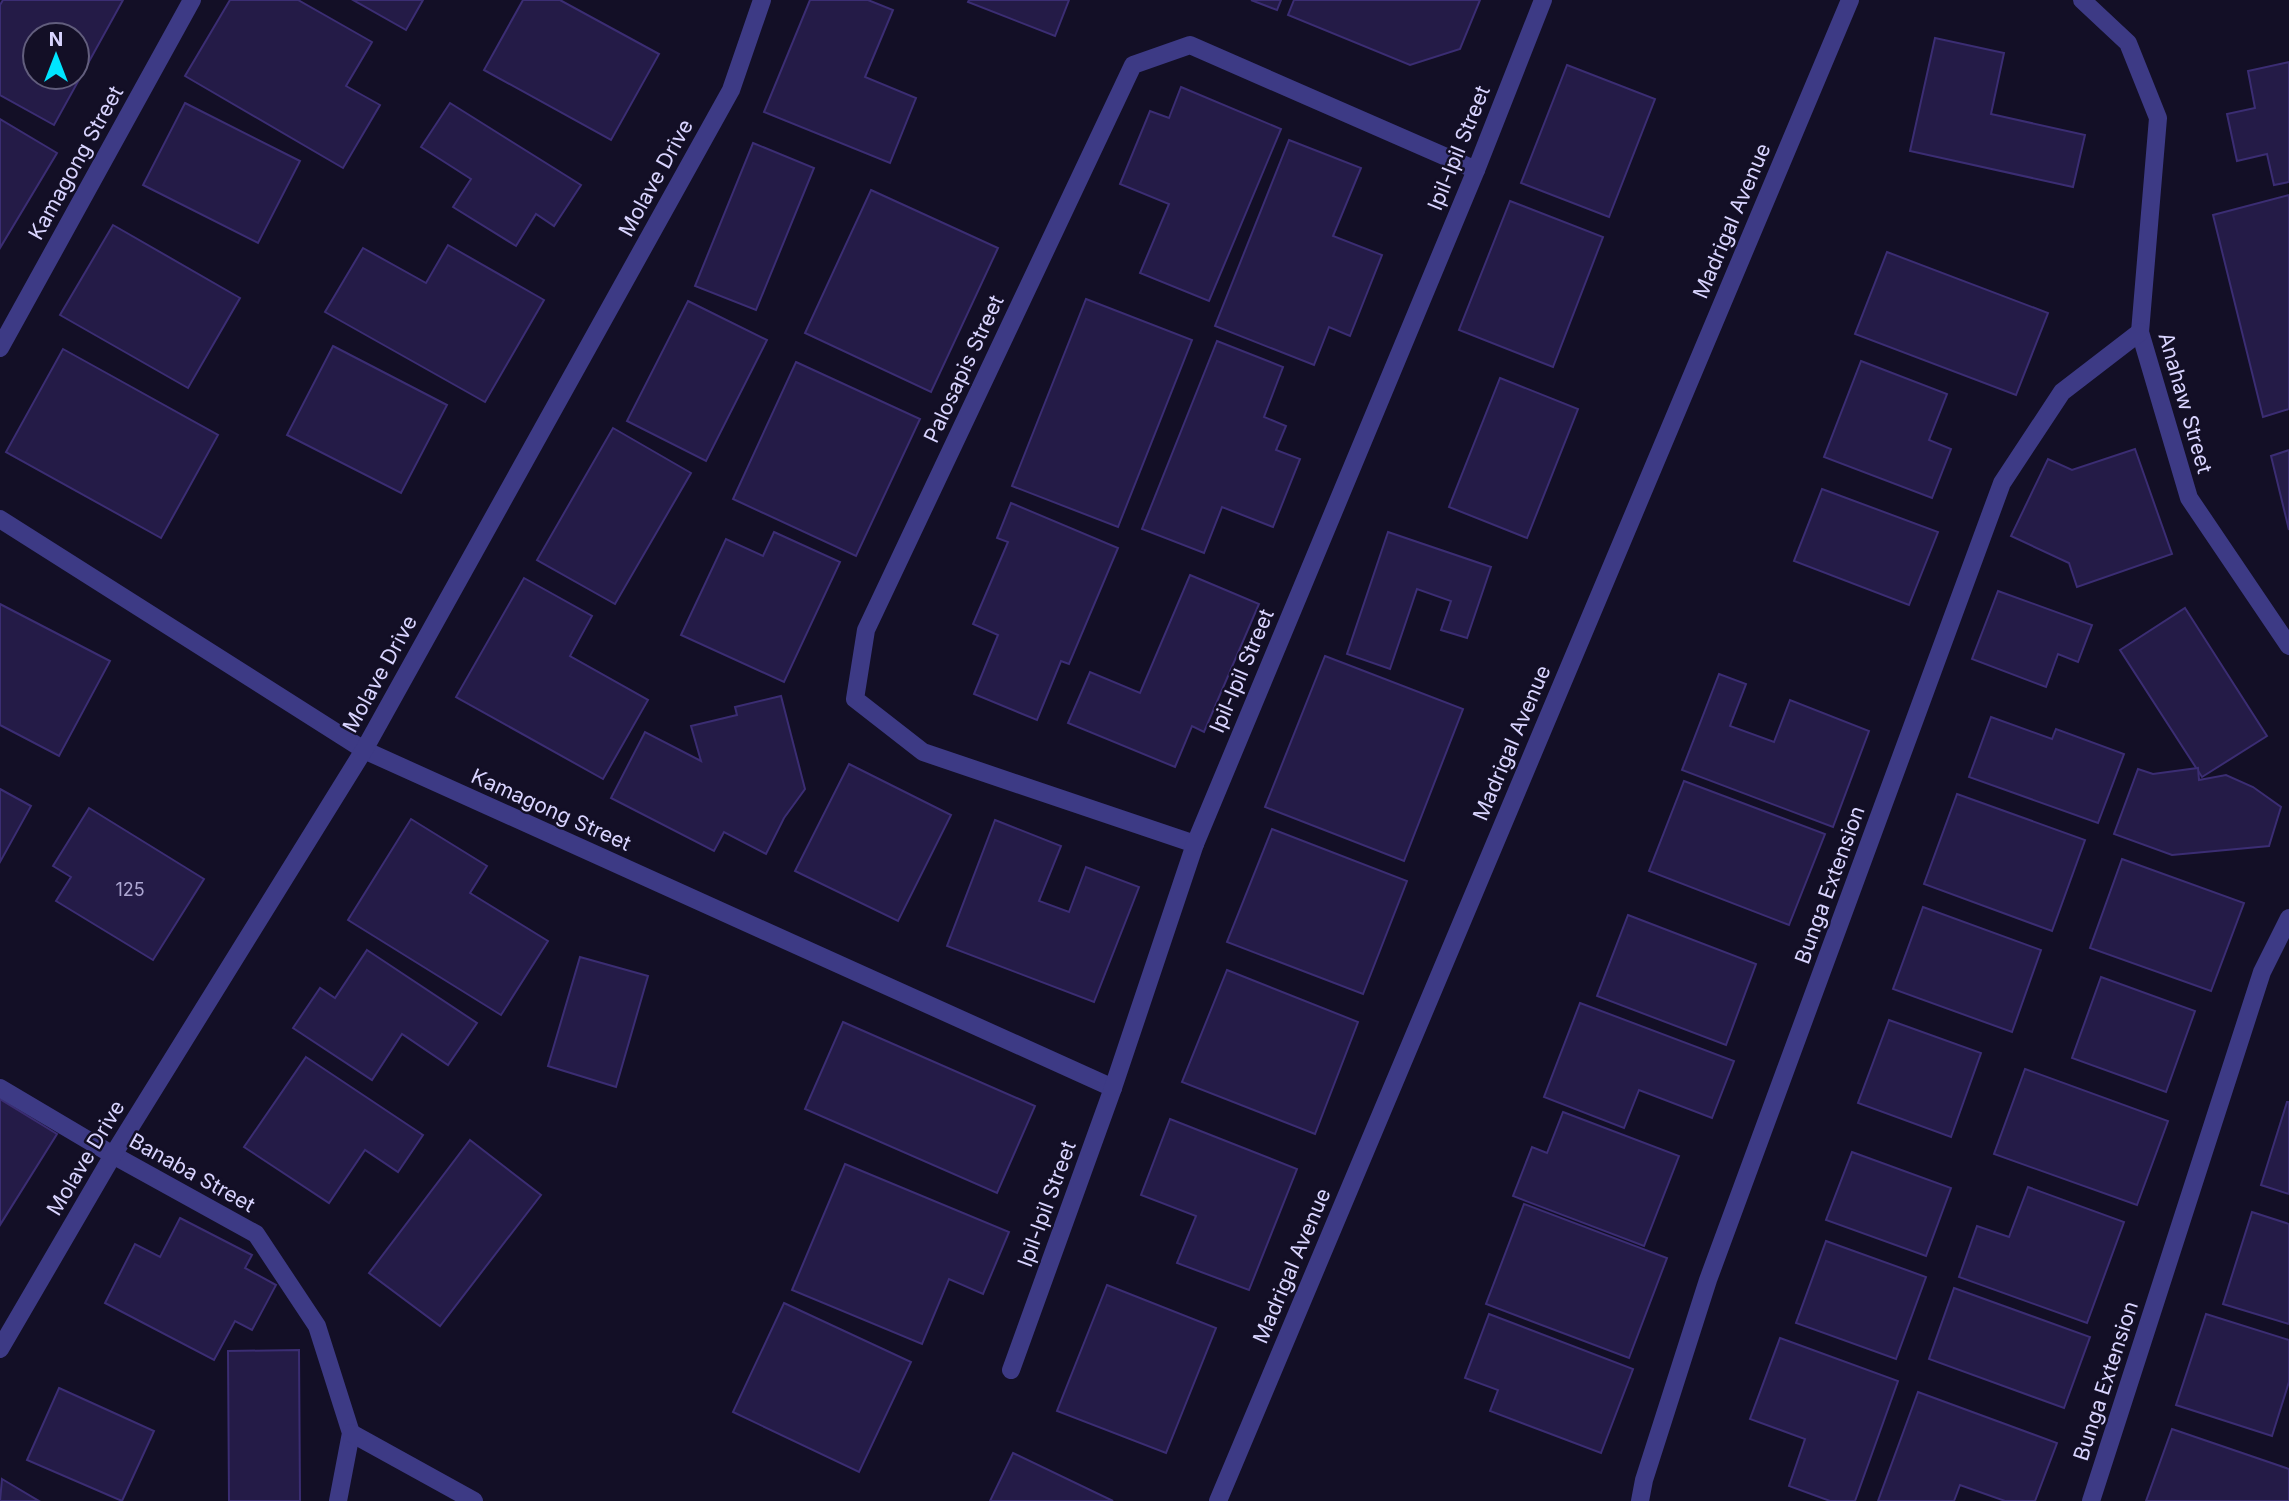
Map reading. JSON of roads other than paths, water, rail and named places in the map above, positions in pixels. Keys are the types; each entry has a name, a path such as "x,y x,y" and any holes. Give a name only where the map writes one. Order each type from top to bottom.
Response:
{"street":[{"name":"Kamagong Street","path":"0,348 192,0"},
{"name":"Molave Drive","path":"0,1349 113,1155 364,750 731,90 762,0"},
{"name":"Ipil-Ipil Street","path":"1011,1370 1114,1088 1195,844 1476,170 1543,0"},
{"name":"Anahaw Street","path":"2082,0 2129,43 2158,118 2140,332 2189,498 2289,646"},
{"name":"Madrigal Avenue","path":"1218,1501 1849,1"},
{"name":"Palosapis Street","path":"1195,844 923,752 855,699 866,630 1133,65 1190,45 1476,170"},
{"name":"Bunga Extension","path":"1640,1501 1644,1480 1708,1280 2002,483 2062,392 2140,332"},
{"name":"Kamagong Street","path":"0,519 364,750 1114,1088"},
{"name":"Bunga Extension","path":"2091,1501 2262,972 2289,918"},
{"name":"Banaba Street","path":"0,1088 113,1155 256,1234 317,1326 351,1433 338,1501"},
{"path":"351,1433 474,1501"}]}
